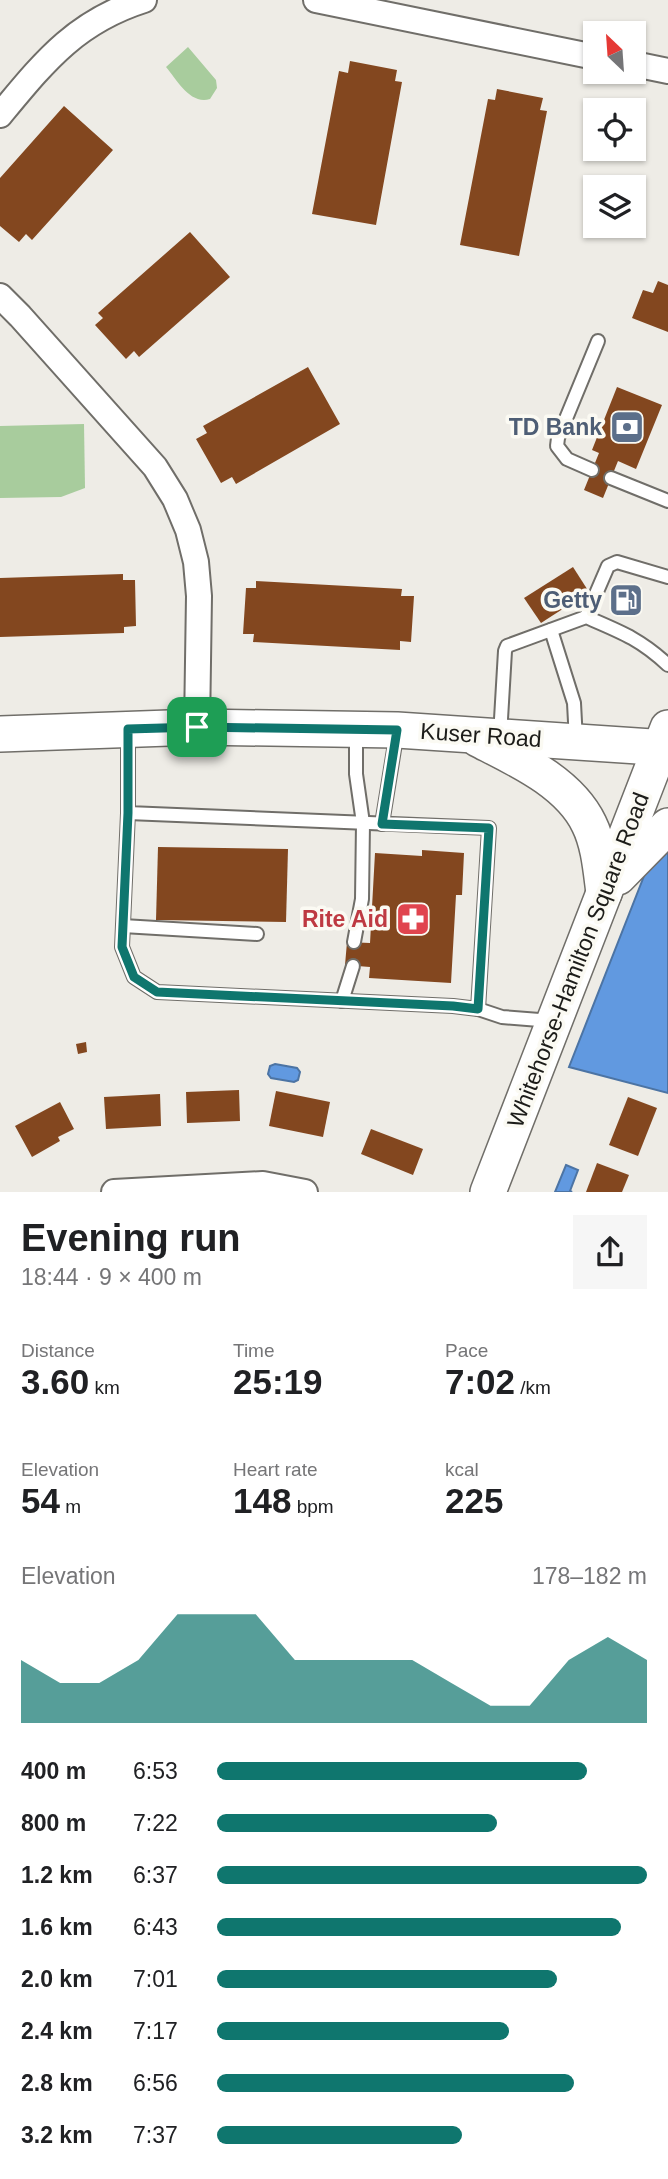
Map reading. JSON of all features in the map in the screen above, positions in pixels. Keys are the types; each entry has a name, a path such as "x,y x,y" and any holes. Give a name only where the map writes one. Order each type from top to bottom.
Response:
{"street":[{"path":"0,115 67,40 105,16 144,0"},
{"path":"316,0 583,55"},
{"path":"646,66 668,71"},
{"path":"0,296 155,467 175,499 188,530 196,562 199,596 197,727"},
{"name":"Kuser Road","path":"0,734 197,727 397,730 576,741 665,741"},
{"path":"484,735 553,783 575,803 589,824 604,893"},
{"name":"Whitehorse-Hamilton Square Road","path":"488,1192 665,741"},
{"path":"604,893 668,826"},
{"path":"114,1192 263,1184 305,1192"}],"lane":[{"path":"592,470 567,459 558,446 558,438 598,341"},
{"path":"611,478 668,500"},
{"path":"586,617 608,566 617,562 668,577"},
{"path":"484,735 508,646 586,617 641,642 668,665"},
{"path":"551,630 573,703 576,741"},
{"path":"128,729 128,813 122,947 134,977 157,992 478,1009 502,1017 554,1021"},
{"path":"354,942 362,899 363,823 356,774 356,730"},
{"path":"382,824 397,730"},
{"path":"128,813 489,828 478,1009"},
{"path":"123,926 257,934"},
{"path":"342,1001 353,966"}],"green space":[{"path":"188,47 216,80 217,88 210,99 203,100 190,95 166,67"},
{"path":"84,424 85,488 61,497 0,498 0,426"}],"water":[{"path":"668,849 668,1093 569,1067 646,871"},
{"path":"275,1064 297,1068 300,1072 298,1080 294,1082 271,1078 268,1074 270,1066"},
{"path":"566,1165 578,1170 570,1191 572,1192 555,1192"}],"building":[{"path":"350,61 397,70 395,81 402,82 376,225 312,214 339,71 348,73"},
{"path":"497,89 543,98 540,110 547,111 519,256 460,245 488,99 495,100"},
{"path":"64,106 113,150 32,240 26,234 19,242 0,226 0,178"},
{"path":"190,232 230,277 139,357 134,351 126,359 95,325 103,318 98,313"},
{"path":"658,281 668,285 668,332 632,318 643,290 653,293"},
{"path":"308,367 340,424 236,484 232,477 221,483 196,439 207,433 203,426"},
{"name":"TD Bank","path":"617,387 662,405 636,469 618,461 603,498 584,490 599,453 592,450"},
{"path":"573,567 589,592 541,623 524,598"},
{"path":"123,574 123,580 135,580 136,626 124,627 124,633 0,637 0,578"},
{"path":"256,581 402,589 401,596 414,596 411,642 400,641 400,650 253,642 254,634 243,634 246,588 256,588"},
{"path":"158,847 288,849 286,922 156,920"},
{"name":"Rite Aid","path":"422,850 464,853 462,895 456,895 451,983 369,978 370,967 345,965 347,942 370,943 375,853 422,856"},
{"path":"86,1042 87,1052 78,1054 76,1044"},
{"path":"239,1090 240,1121 187,1123 186,1092"},
{"path":"276,1091 330,1102 323,1137 269,1126"},
{"path":"160,1094 161,1126 106,1129 104,1097"},
{"path":"628,1097 657,1108 638,1156 609,1145"},
{"path":"60,1102 74,1129 58,1137 60,1141 32,1157 15,1126"},
{"path":"371,1129 423,1149 413,1175 361,1154"},
{"path":"597,1163 629,1175 622,1192 586,1192"}],"place":[{"name":"TD Bank","path":"627,427"},
{"name":"Getty","path":"626,600"},
{"name":"Rite Aid","path":"413,919"}],"route":[{"path":"197,727 397,730 382,824 489,828 478,1009 157,992 134,977 122,947 128,813 128,729 197,727"}]}
